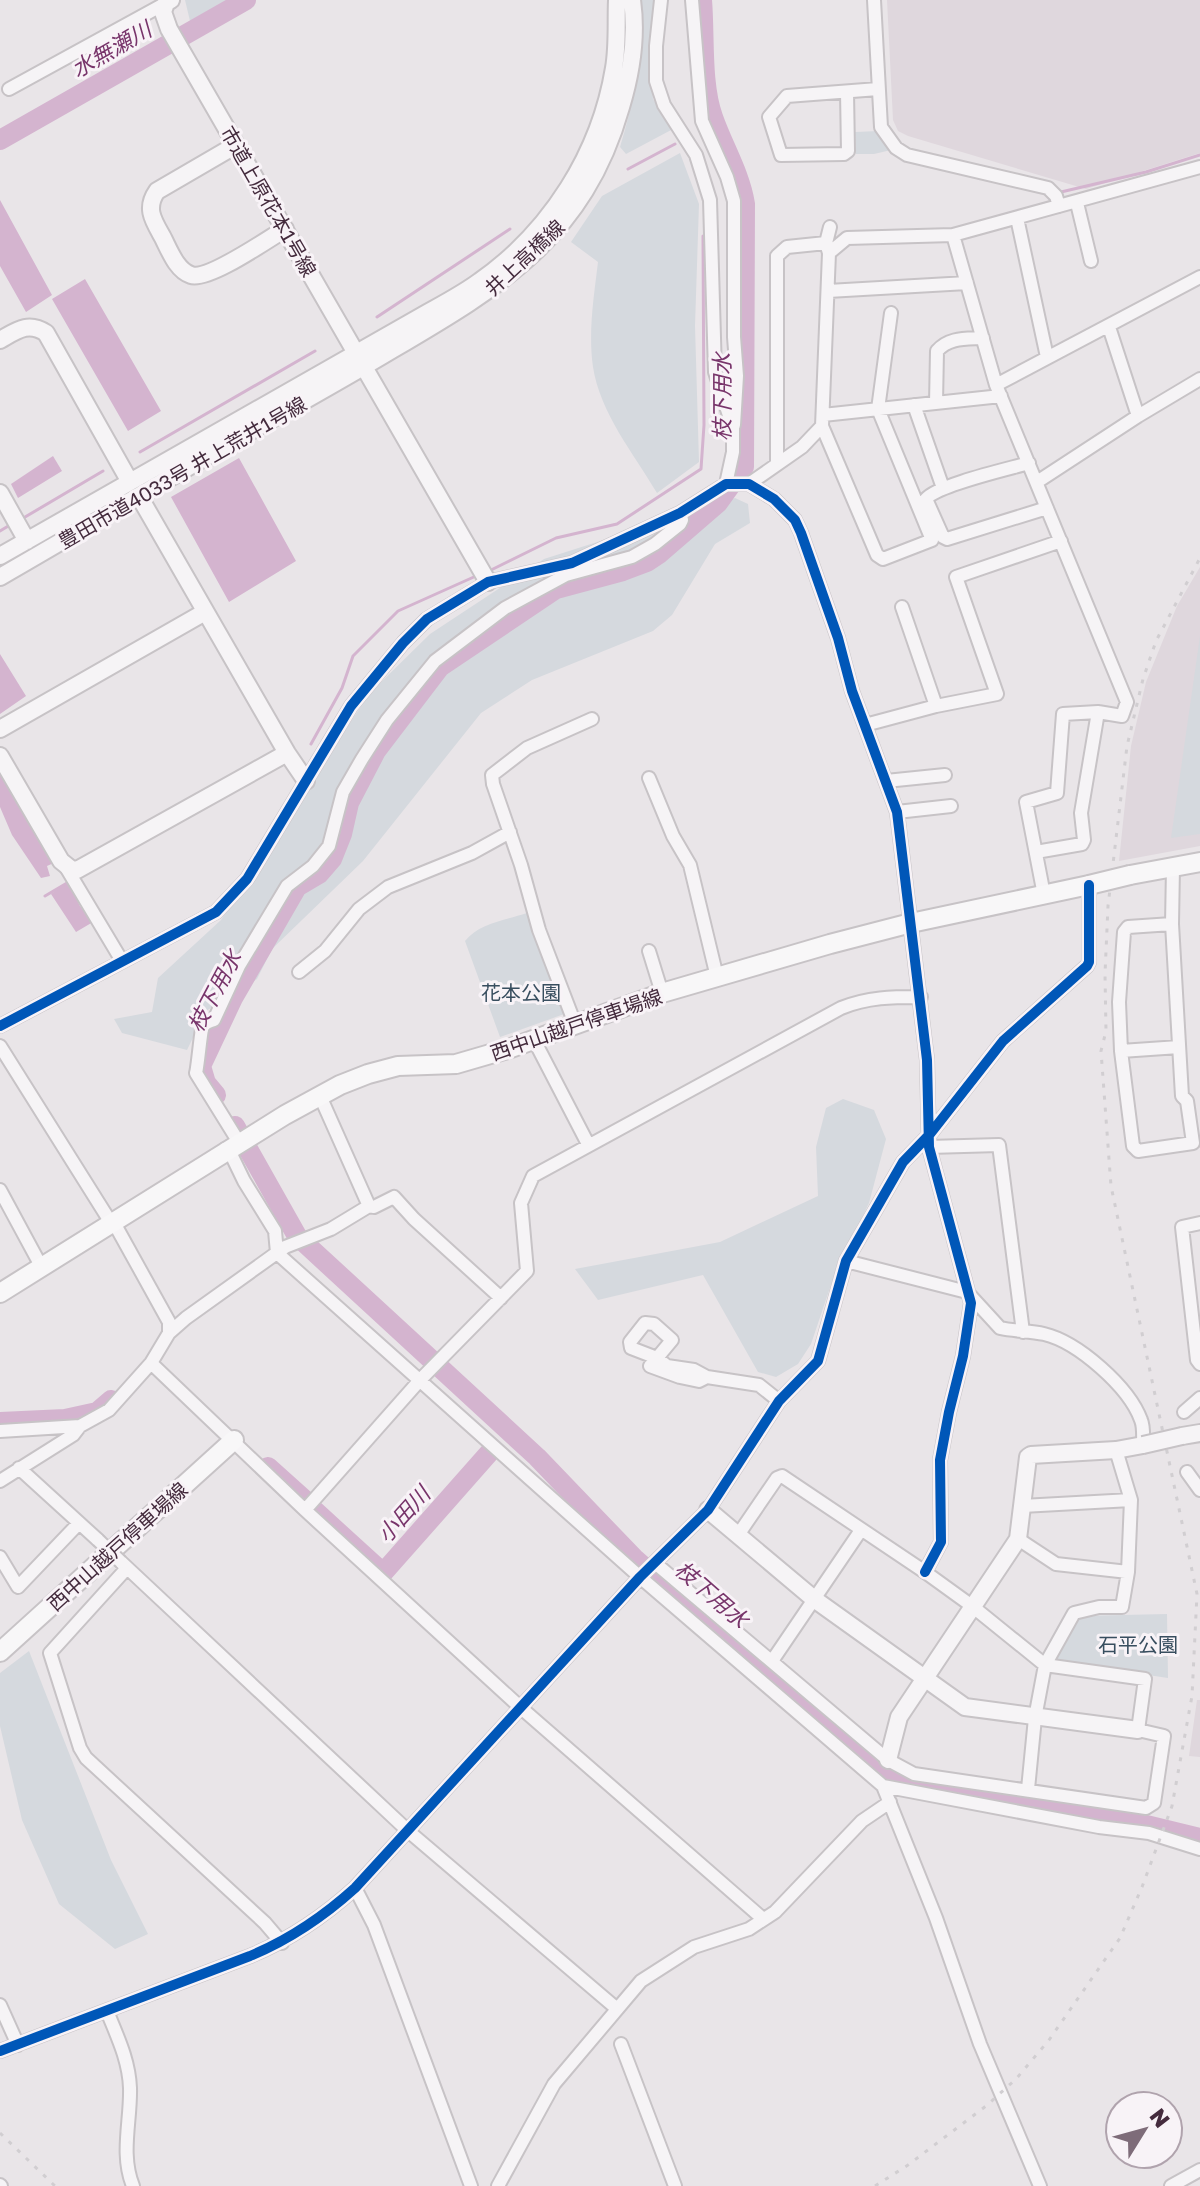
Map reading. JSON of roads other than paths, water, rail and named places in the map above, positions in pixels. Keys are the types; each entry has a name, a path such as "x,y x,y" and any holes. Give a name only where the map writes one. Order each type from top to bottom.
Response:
{"main road":[{"name":"西中山越戸停車場線","path":"0,1293 234,1145 340,1085 368,1074 398,1066 456,1064 511,1048 662,993 911,923 1200,862"},
{"name":"西中山越戸停車場線","path":"0,1652 234,1440"}],"street":[{"name":"井上高橋線","path":"356,352 481,281 527,241 556,208 589,151 603,111 617,50 617,0"},
{"name":"井上高橋線","path":"365,368 503,281 554,234 575,207 614,132 629,82 634,14 632,0"},
{"path":"661,0 656,81 664,105 696,155 710,200 715,372 733,428 733,452 726,484"},
{"path":"692,0 702,121 727,177 734,201 737,418 733,428"},
{"path":"874,0 881,127 896,148 907,155 1048,188 1056,196 1059,206"},
{"name":"市道上原花本1号線","path":"168,2 163,12 169,29 488,582"},
{"path":"9,89 168,2"},
{"path":"847,92 848,151 844,154 781,155 769,117 787,96 878,89"},
{"path":"236,145 157,191 152,198 153,221 179,266 192,276 213,272 285,229"},
{"path":"777,464 777,256 787,247 827,248 847,238 953,235 1200,167"},
{"path":"1077,203 1091,261"},
{"path":"1017,218 1047,357"},
{"path":"830,227 822,421 877,555 883,559 932,540 878,409 891,313"},
{"path":"953,235 999,390 1127,702 1122,716 1098,712 1063,714 1057,793 1026,802 1044,895"},
{"path":"749,484 802,447 822,421 999,390 1047,357 1200,277"},
{"path":"828,291 967,283"},
{"path":"0,340 27,326 46,333 205,612 306,781"},
{"path":"1109,327 1138,416"},
{"path":"936,403 937,351 951,341 983,338"},
{"name":"豊田市道4033号 井上荒井1号線","path":"0,577 134,489 356,352"},
{"name":"豊田市道4033号 井上荒井1号線","path":"0,556 365,368"},
{"path":"1037,482 1200,379"},
{"path":"914,405 943,488"},
{"path":"1029,463 943,488 929,494 926,499 943,537 947,539 1047,508"},
{"path":"0,1026 198,924 225,903 247,879 351,706 427,619 488,582 572,563 680,513 726,484 749,484 774,499 795,520 830,614 852,691 897,812 921,997 927,1060 929,1147 971,1303 963,1356 940,1460 941,1542 925,1572"},
{"path":"0,493 27,541"},
{"path":"680,513 680,524 647,549 632,557 566,575 505,608 435,661 387,720 343,792 329,846 313,866 287,886 239,966 214,1020 204,1024 200,1030 201,1049 196,1073 234,1145 244,1181 275,1231 277,1253 424,1376 642,1575 883,1784 936,1918 980,2044 1040,2186"},
{"path":"865,725 997,694 956,577 1061,541"},
{"path":"902,607 936,706"},
{"path":"0,729 205,612"},
{"path":"1036,852 1082,844 1084,840 1081,813 1098,712"},
{"path":"575,1024 539,930 492,775 527,748 592,719"},
{"path":"64,864 71,869 80,869 287,753"},
{"path":"0,756 122,961"},
{"path":"886,781 945,775"},
{"path":"649,778 673,836 690,865 717,977"},
{"path":"897,812 951,806"},
{"path":"299,972 325,951 359,909 388,887 472,853 510,832"},
{"path":"1172,924 1128,927 1124,932 1119,1002 1121,1051 1133,1146 1138,1151 1193,1143 1187,1101 1182,1096 1172,924 1173,867"},
{"path":"0,2051 282,1943 310,1926 355,1888 642,1575 708,1510 779,1401 818,1361 846,1261 903,1162 930,1134 1003,1041 1087,966 1089,885"},
{"path":"649,951 662,993"},
{"path":"305,1510 424,1376 527,1271 521,1203 533,1176 841,1008 878,997 921,997"},
{"path":"533,1038 588,1144"},
{"path":"0,1046 113,1221 169,1322 169,1333"},
{"path":"1121,1051 1179,1047"},
{"path":"320,1096 369,1206"},
{"path":"929,1147 999,1145 1023,1332"},
{"path":"0,1190 41,1266"},
{"path":"0,1481 73,1435 80,1426 109,1410 151,1363 169,1333 220,1292 292,1244 331,1229 369,1206 374,1207 394,1197 501,1298"},
{"path":"1200,1223 1182,1227 1196,1314 1197,1360 1200,1364"},
{"path":"846,1261 967,1292 1000,1328 1044,1334 1074,1348 1116,1381 1142,1422 1143,1445"},
{"path":"653,1362 694,1370 707,1377 738,1384 759,1385 779,1401"},
{"path":"151,1363 305,1510 520,1707 762,1918"},
{"path":"1184,1412 1200,1398"},
{"path":"0,1431 80,1426"},
{"path":"883,1784 899,1717 1018,1539 1028,1457 1116,1450 1200,1433"},
{"path":"1028,1789 1035,1718 1045,1665 1074,1613 1099,1607 1122,1607 1128,1572 1131,1500 1116,1450"},
{"path":"19,1468 407,1830 616,2008"},
{"path":"1187,1472 1200,1490"},
{"path":"738,1535 779,1476 925,1572 1045,1665 1145,1679 1138,1730"},
{"path":"1022,1506 1131,1500"},
{"path":"655,1563 888,1760 914,1774 1149,1807 1154,1803 1164,1736 965,1707 814,1599 708,1510"},
{"path":"0,1557 18,1587 79,1523"},
{"path":"772,1661 861,1530"},
{"path":"1018,1539 1056,1564 1128,1572"},
{"path":"124,1565 50,1653 80,1748 86,1758 265,1923 282,1943"},
{"path":"883,1784 1099,1827 1149,1833 1200,1849"},
{"path":"498,2186 554,2084 641,1981 694,1947 749,1929 775,1912 862,1821 890,1802"},
{"path":"355,1888 374,1925 471,2186"},
{"path":"0,2005 18,2045"},
{"path":"107,2011 126,2056 129,2073 126,2159 133,2186"},
{"path":"621,2044 675,2186"},
{"path":"1171,2186 1200,2170"}],"waterway":[{"name":"水無瀬川","path":"0,140 246,0"},
{"name":"枝下用水","path":"216,1095 206,1083 201,1066 233,998 297,887 319,874 332,859 349,803 376,751 440,667 556,589 647,562 718,503 744,467 745,204 709,104 702,0"},
{"path":"628,169 675,144"},
{"path":"1061,192 1146,172 1200,155"},
{"path":"377,317 510,229"},
{"path":"487,572 556,538 617,524 701,469 704,425 703,236"},
{"path":"140,452 315,351"},
{"path":"20,520 103,471"},
{"path":"0,531 10,525"},
{"path":"311,744 342,688 353,656 398,611 476,576"},
{"path":"45,896 67,883"},
{"name":"枝下用水","path":"235,1126 297,1236 537,1457 634,1558 866,1761 915,1787 1097,1813 1200,1838"},
{"name":"小田川","path":"0,1422 65,1419 97,1412 111,1400"},
{"name":"小田川","path":"315,1511 383,1573 489,1453"},
{"name":"小田川","path":"268,1467 307,1502"}],"railway":[{"path":"875,2186 986,2106 1016,2079 1049,2040 1120,1938 1172,1806 1192,1696 1197,1594 1111,1186 1101,1051 1106,1031 1108,906 1127,746 1143,679 1156,641 1200,558"},
{"path":"0,2133 55,2186"}],"park label":[{"name":"花本公園","path":"521,992"},
{"name":"石平公園","path":"1138,1644"}]}
